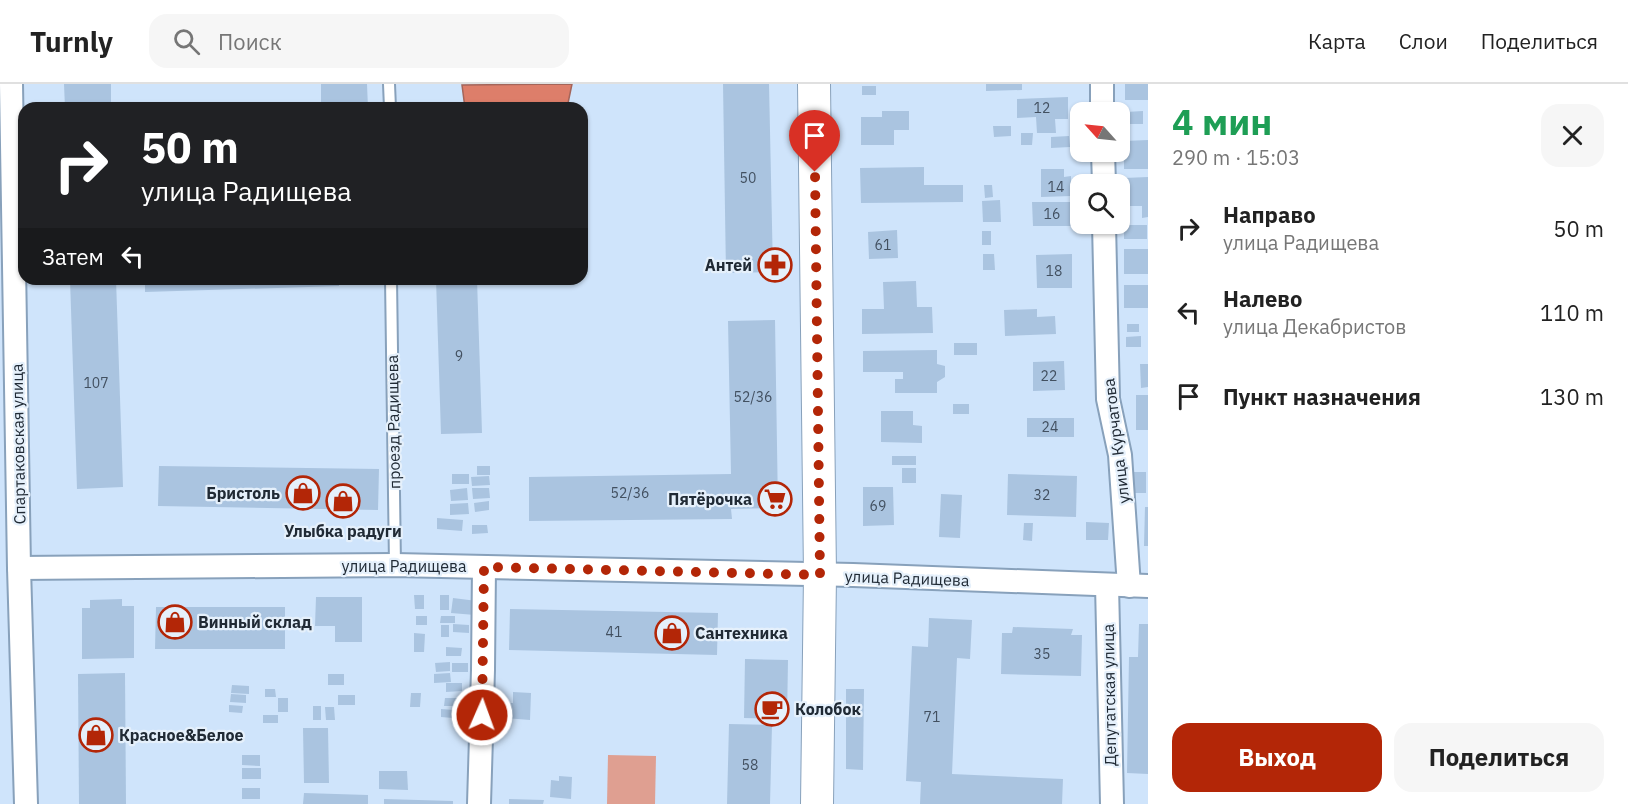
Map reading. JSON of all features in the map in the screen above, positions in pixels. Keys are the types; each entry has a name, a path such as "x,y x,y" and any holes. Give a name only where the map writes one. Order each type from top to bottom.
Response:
{"street":[{"name":"Спартаковская улица","path":"11,84 19,568 26,804"},
{"path":"814,84 820,575 817,804"},
{"path":"1102,84 1102,102"},
{"name":"улица Курчатова","path":"1104,234 1108,399 1120,455 1139,586"},
{"name":"улица Радищева","path":"19,568 395,565 820,575 1139,586"},
{"path":"479,804 484,567"},
{"name":"Депутатская улица","path":"1107,585 1112,804"}],"lane":[{"path":"389,84 390,102"},
{"name":"проезд Радищева","path":"391,285 395,565"}],"shaded area":[{"path":"572,84 568,102 464,102 462,85"},
{"path":"608,755 656,756 655,804 607,804"}],"building":[{"path":"64,84 111,84 111,102 65,102"},
{"path":"321,84 367,84 368,102 321,102"},
{"path":"723,84 769,84 773,272 726,273"},
{"path":"986,84 1022,84 1022,90 986,91"},
{"path":"1125,84 1148,84 1148,100 1125,100"},
{"path":"862,86 876,86 876,95 862,95"},
{"path":"1068,97 1068,119 1055,119 1056,133 1037,133 1036,117 1017,118 1017,99"},
{"path":"882,111 909,111 909,130 894,130 894,145 861,145 861,117 882,117"},
{"path":"1143,111 1143,124 1130,124 1130,112"},
{"path":"993,126 1011,126 1011,136 994,137"},
{"path":"1021,133 1033,133 1032,145 1021,145"},
{"path":"1069,136 1070,147 1051,148 1051,137"},
{"path":"1148,140 1148,169 1124,169 1124,162 1130,162 1130,141"},
{"path":"924,167 924,185 963,185 963,202 861,203 860,168"},
{"path":"1041,169 1064,169 1064,177 1070,176 1070,196 1041,197"},
{"path":"1148,177 1148,217 1142,218 1142,206 1130,206 1130,178"},
{"path":"984,185 992,185 993,197 985,198"},
{"path":"1000,200 1001,222 983,222 982,201"},
{"path":"1032,202 1070,202 1070,226 1033,226"},
{"path":"1130,225 1147,225 1147,239 1124,239 1124,234 1130,234"},
{"path":"897,230 898,258 869,259 868,232"},
{"path":"982,231 991,231 991,245 982,245"},
{"path":"1124,249 1148,249 1148,274 1124,274"},
{"path":"983,254 994,254 995,270 983,270"},
{"path":"1072,254 1072,288 1037,288 1036,255"},
{"path":"916,281 917,307 932,307 933,333 862,334 862,309 884,309 883,282"},
{"path":"70,285 116,285 123,487 77,489"},
{"path":"145,285 339,285 339,286 145,292"},
{"path":"436,285 477,285 482,433 441,434"},
{"path":"1124,285 1148,285 1148,308 1124,308"},
{"path":"1037,309 1037,317 1055,316 1056,334 1005,336 1004,310"},
{"path":"775,320 778,508 731,509 732,519 529,521 529,477 731,474 728,321"},
{"path":"1127,324 1139,324 1139,332 1127,332"},
{"path":"1141,336 1141,347 1126,347 1126,337"},
{"path":"954,343 977,343 977,355 954,355"},
{"path":"937,350 937,364 945,366 945,377 937,382 937,393 895,393 895,379 903,379 903,372 863,372 863,351"},
{"path":"1064,361 1065,390 1033,391 1033,362"},
{"path":"1140,364 1148,364 1148,387 1141,388"},
{"path":"1136,395 1148,395 1148,430 1136,430"},
{"path":"953,404 969,404 969,414 953,414"},
{"path":"881,411 913,411 913,425 922,426 922,443 881,442"},
{"path":"1027,418 1074,418 1074,437 1027,437"},
{"path":"892,456 916,456 916,465 892,465"},
{"path":"159,466 379,469 378,510 158,506"},
{"path":"477,466 490,466 490,475 477,475"},
{"path":"902,468 916,468 916,483 902,483"},
{"path":"1133,472 1146,472 1146,493 1132,493"},
{"path":"452,474 469,474 469,484 452,484"},
{"path":"1008,474 1077,476 1076,517 1007,515"},
{"path":"489,476 490,485 472,486 471,477"},
{"path":"863,487 893,487 894,525 863,526"},
{"path":"467,488 468,500 451,501 450,490"},
{"path":"472,488 489,488 490,498 473,499"},
{"path":"941,494 962,495 960,538 939,537"},
{"path":"489,501 489,510 475,512 474,503"},
{"path":"468,503 469,514 450,515 450,504"},
{"path":"1145,507 1148,507 1148,546 1144,546"},
{"path":"437,518 463,520 462,531 437,529"},
{"path":"1086,522 1109,523 1108,540 1086,540"},
{"path":"1024,523 1033,523 1032,541 1023,540"},
{"path":"472,525 487,525 488,533 472,534"},
{"path":"414,595 424,595 424,609 415,609"},
{"path":"440,595 449,595 449,610 440,610"},
{"path":"316,597 362,597 362,642 335,642 335,626 315,626"},
{"path":"453,598 477,601 475,615 451,613"},
{"path":"122,599 122,606 134,606 134,658 82,659 82,608 90,608 90,600"},
{"path":"156,607 285,607 285,649 155,649"},
{"path":"510,609 718,613 717,655 509,650"},
{"path":"416,616 427,616 427,625 416,625"},
{"path":"441,616 455,616 455,623 440,623"},
{"path":"929,618 972,620 970,659 957,658 952,774 1063,779 1062,804 920,804 921,782 906,781 912,646 928,647"},
{"path":"453,624 469,625 469,633 453,632"},
{"path":"1139,624 1148,624 1148,774 1127,773 1129,657 1138,657"},
{"path":"441,625 449,625 449,637 441,637"},
{"path":"1013,627 1073,629 1071,635 1082,635 1081,676 1001,674 1002,633 1012,633"},
{"path":"414,633 425,634 424,652 414,652"},
{"path":"446,647 462,648 461,656 446,656"},
{"path":"745,659 788,660 787,719 744,718"},
{"path":"450,662 450,671 436,672 435,663"},
{"path":"452,663 468,663 468,672 452,672"},
{"path":"125,673 126,804 79,804 78,674"},
{"path":"450,673 451,682 434,683 434,674"},
{"path":"328,674 344,674 344,685 328,685"},
{"path":"446,683 462,683 462,691 446,692"},
{"path":"232,685 249,686 249,694 231,693"},
{"path":"265,689 275,689 276,697 265,697"},
{"path":"846,689 864,689 863,770 846,769"},
{"path":"513,692 531,693 530,720 503,718 504,703 513,703"},
{"path":"411,693 421,693 420,707 410,707"},
{"path":"231,694 246,695 246,703 230,702"},
{"path":"338,695 355,695 355,705 338,705"},
{"path":"278,698 288,698 288,712 278,712"},
{"path":"445,698 459,698 458,706 444,706"},
{"path":"229,705 243,706 242,713 229,712"},
{"path":"313,706 321,706 321,720 313,720"},
{"path":"325,707 334,707 335,720 326,720"},
{"path":"441,709 454,710 453,718 441,717"},
{"path":"263,715 278,715 278,723 263,723"},
{"path":"729,724 772,725 770,804 727,804"},
{"path":"303,728 328,728 329,783 304,783"},
{"path":"242,755 260,755 260,766 242,765"},
{"path":"242,768 261,768 261,779 242,779"},
{"path":"379,771 407,771 408,790 379,789"},
{"path":"559,776 572,777 571,799 550,797 551,780 559,781"},
{"path":"242,788 260,788 260,799 242,799"},
{"path":"304,793 368,795 368,804 303,804"},
{"path":"384,799 453,801 453,804 384,804"},
{"path":"509,799 544,800 543,804 509,804"}],"place":[{"name":"Антей","path":"775,265"},
{"name":"Бристоль","path":"303,493"},
{"name":"Пятёрочка","path":"775,499"},
{"name":"Улыбка радуги","path":"343,501"},
{"name":"Винный склад","path":"175,622"},
{"name":"Сантехника","path":"672,633"},
{"name":"Колобок","path":"772,709"},
{"name":"Красное&Белое","path":"96,735"}],"route":[{"path":"482,715 484,567 820,575 815,172"}]}
